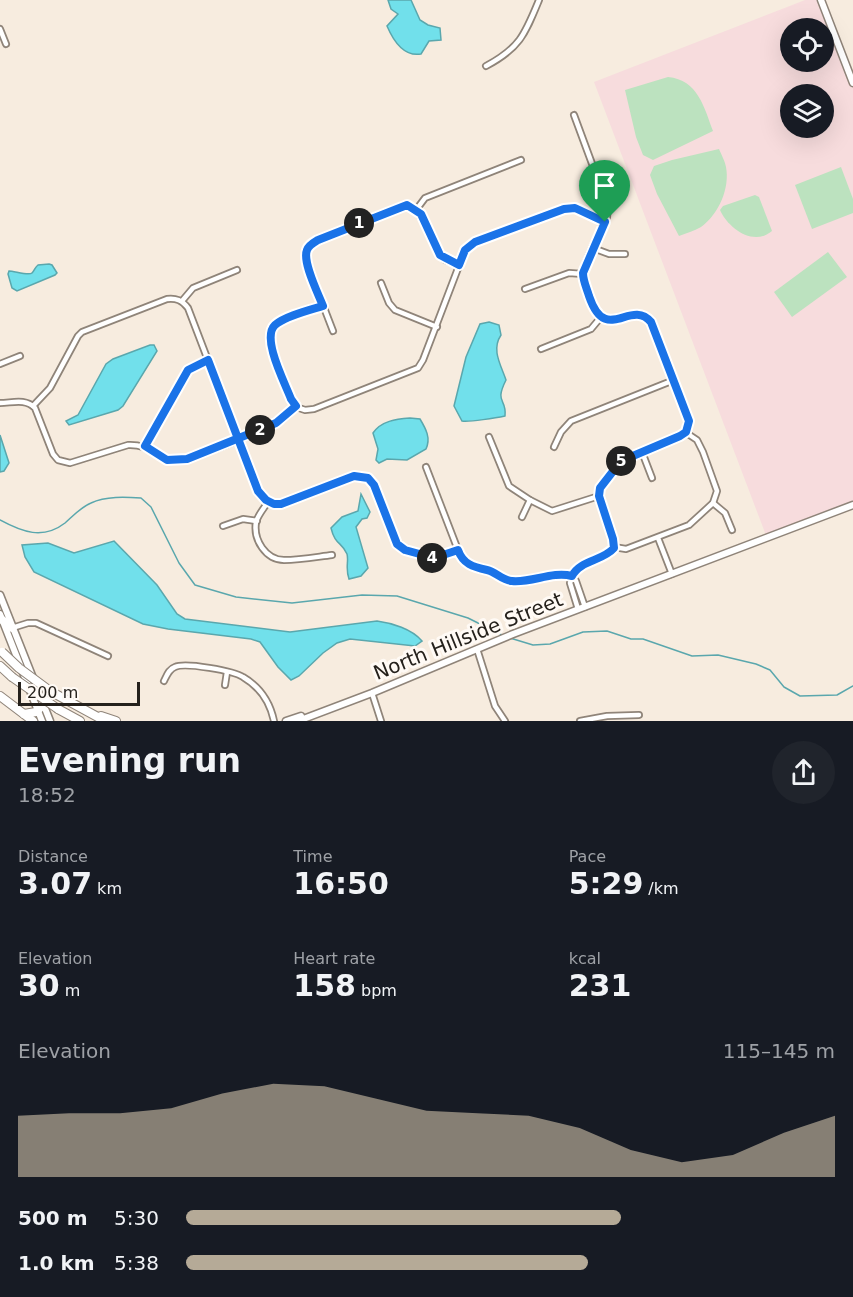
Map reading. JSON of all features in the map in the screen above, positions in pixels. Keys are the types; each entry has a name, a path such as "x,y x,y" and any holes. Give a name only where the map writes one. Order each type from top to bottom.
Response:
{"highway":[{"path":"1,617 12,628"},
{"path":"1,651 50,691 105,721"},
{"path":"0,666 58,710 80,721"},
{"path":"0,696 33,721"},
{"path":"78,707 116,721"},
{"path":"24,714 30,714 40,708"}],"main road":[{"path":"821,0 853,83"},
{"name":"North Hillside Street","path":"298,721 372,693 513,634 853,505"},
{"path":"0,595 40,708 42,721"},
{"path":"1,617 40,708 50,721"},
{"path":"286,721 350,701"}],"street":[{"path":"486,66 503,57 520,42 538,0"},
{"path":"0,29 6,44"},
{"path":"574,115 608,207 605,222 583,274 593,306 601,317 612,320 635,314 647,317 654,327 688,417 686,432 675,439 626,458 600,488 599,496 614,548 609,554 579,567 572,576 570,583 582,608"},
{"path":"416,210 425,198 521,160"},
{"path":"333,331 306,261 306,252 310,245 318,240 407,205 421,214 438,253 445,260 459,265"},
{"path":"323,306 280,322 273,327 270,334 271,346 291,399 296,406 305,410 314,409 415,370 422,363 437,327 465,250 475,242 564,209 575,208 605,222"},
{"path":"594,248 613,255 625,254"},
{"path":"182,301 193,288 237,270"},
{"path":"525,290 569,273 583,274"},
{"path":"381,283 389,303 395,310 437,327"},
{"path":"33,406 50,388 74,342 82,332 166,299 174,298 182,301 188,308 258,491 268,502 281,504 354,476 363,477 374,485 397,544 434,558 458,550"},
{"path":"541,349 591,329 601,317"},
{"path":"0,364 20,356"},
{"path":"145,446 188,370 208,360"},
{"path":"555,447 561,432 571,421 674,380"},
{"path":"0,403 21,401 33,406 54,454 61,461 70,463 128,444 145,446 167,460 180,461 282,420 296,406"},
{"path":"614,548 626,549 658,538 695,521 713,503 717,491 703,452 697,440 686,432"},
{"path":"489,437 509,486 530,500 552,511 599,496"},
{"path":"642,452 652,478"},
{"path":"426,467 461,559 467,564 496,573 508,581 540,579 562,573 572,576"},
{"path":"522,517 530,500"},
{"path":"268,502 257,521 256,530 264,550 282,560 332,555"},
{"path":"713,503 725,513 732,530"},
{"path":"223,526 243,519 257,521"},
{"path":"658,538 672,574"},
{"path":"12,628 36,623 108,656"},
{"path":"477,649 495,706 505,721"},
{"path":"164,681 169,671 179,665 239,674 251,682 268,702 274,721"},
{"path":"225,685 227,672"},
{"path":"372,693 381,721"},
{"path":"580,721 607,716 639,715"}],"shaded area":[{"path":"805,0 821,0 828,18 780,18 780,72 834,72 834,34 853,84 853,505 767,538 594,82"}],"green space":[{"path":"668,77 678,79 693,89 703,104 713,131 653,160 643,155 636,137 625,90"},
{"path":"719,149 727,175 722,200 707,222 679,236 657,194 650,175 654,166"},
{"path":"841,167 853,199 853,213 812,229 795,185"},
{"path":"755,195 759,197 772,231 757,237 735,229 720,210 723,206"},
{"path":"828,252 847,277 792,317 774,292"}],"water":[{"path":"388,0 411,0 420,20 440,28 441,40 429,41 421,54 404,50 392,37 387,26 398,14 391,9"},
{"path":"49,264 57,273 55,275 17,291 12,288 9,271 30,274 38,265"},
{"path":"489,322 499,325 501,335 497,352 506,380 501,393 505,416 462,421 454,406 466,357 480,324"},
{"path":"154,345 157,351 123,406 118,410 69,425 66,421 78,415 106,364 113,359"},
{"path":"410,418 420,419 424,426 428,437 426,449 407,460 387,459 379,463 376,460 378,449 373,433 385,423"},
{"path":"0,435 9,463 4,471 0,472"},
{"path":"361,494 370,512 367,518 362,519 356,527 368,568 361,576 349,579 347,554 334,538 331,528 342,517 358,511"},
{"path":"114,541 157,585 177,614 185,619 290,632 377,621 401,627 422,641 415,646 350,639 337,643 299,676 291,680 278,667 260,642 143,624 34,572 25,557 22,545 48,543 74,553"}],"waterway":[{"path":"0,520 24,531 41,533 57,528 84,507 97,501 116,497 141,498 151,507 179,563 195,585 236,597 292,603 362,595 397,596 468,618 502,635"},
{"path":"510,638 533,645 550,644 583,632 607,631 631,639 643,639 692,656 718,655 756,664 770,670 784,687 800,696 837,695 853,686"}],"route":[{"path":"605,222 575,208 564,209 475,242 467,247 459,265 445,260 440,255 421,214 407,205 318,240 310,245 306,252 306,261 323,306 285,319 275,325 270,334 271,346 291,399 296,406 284,419 276,423 238,439 180,461 167,460 145,446 188,370 208,360 238,439 258,491 268,502 281,504 354,476 368,478 374,485 397,544 405,550 434,558 458,550 461,559 467,564 496,573 514,582 540,579 562,573 572,576 579,567 609,554 614,548 615,544 599,496 604,482 621,461 675,439 686,432 689,421 654,327 647,317 635,314 612,320 604,319 599,316 593,306 583,273 605,222"}]}
